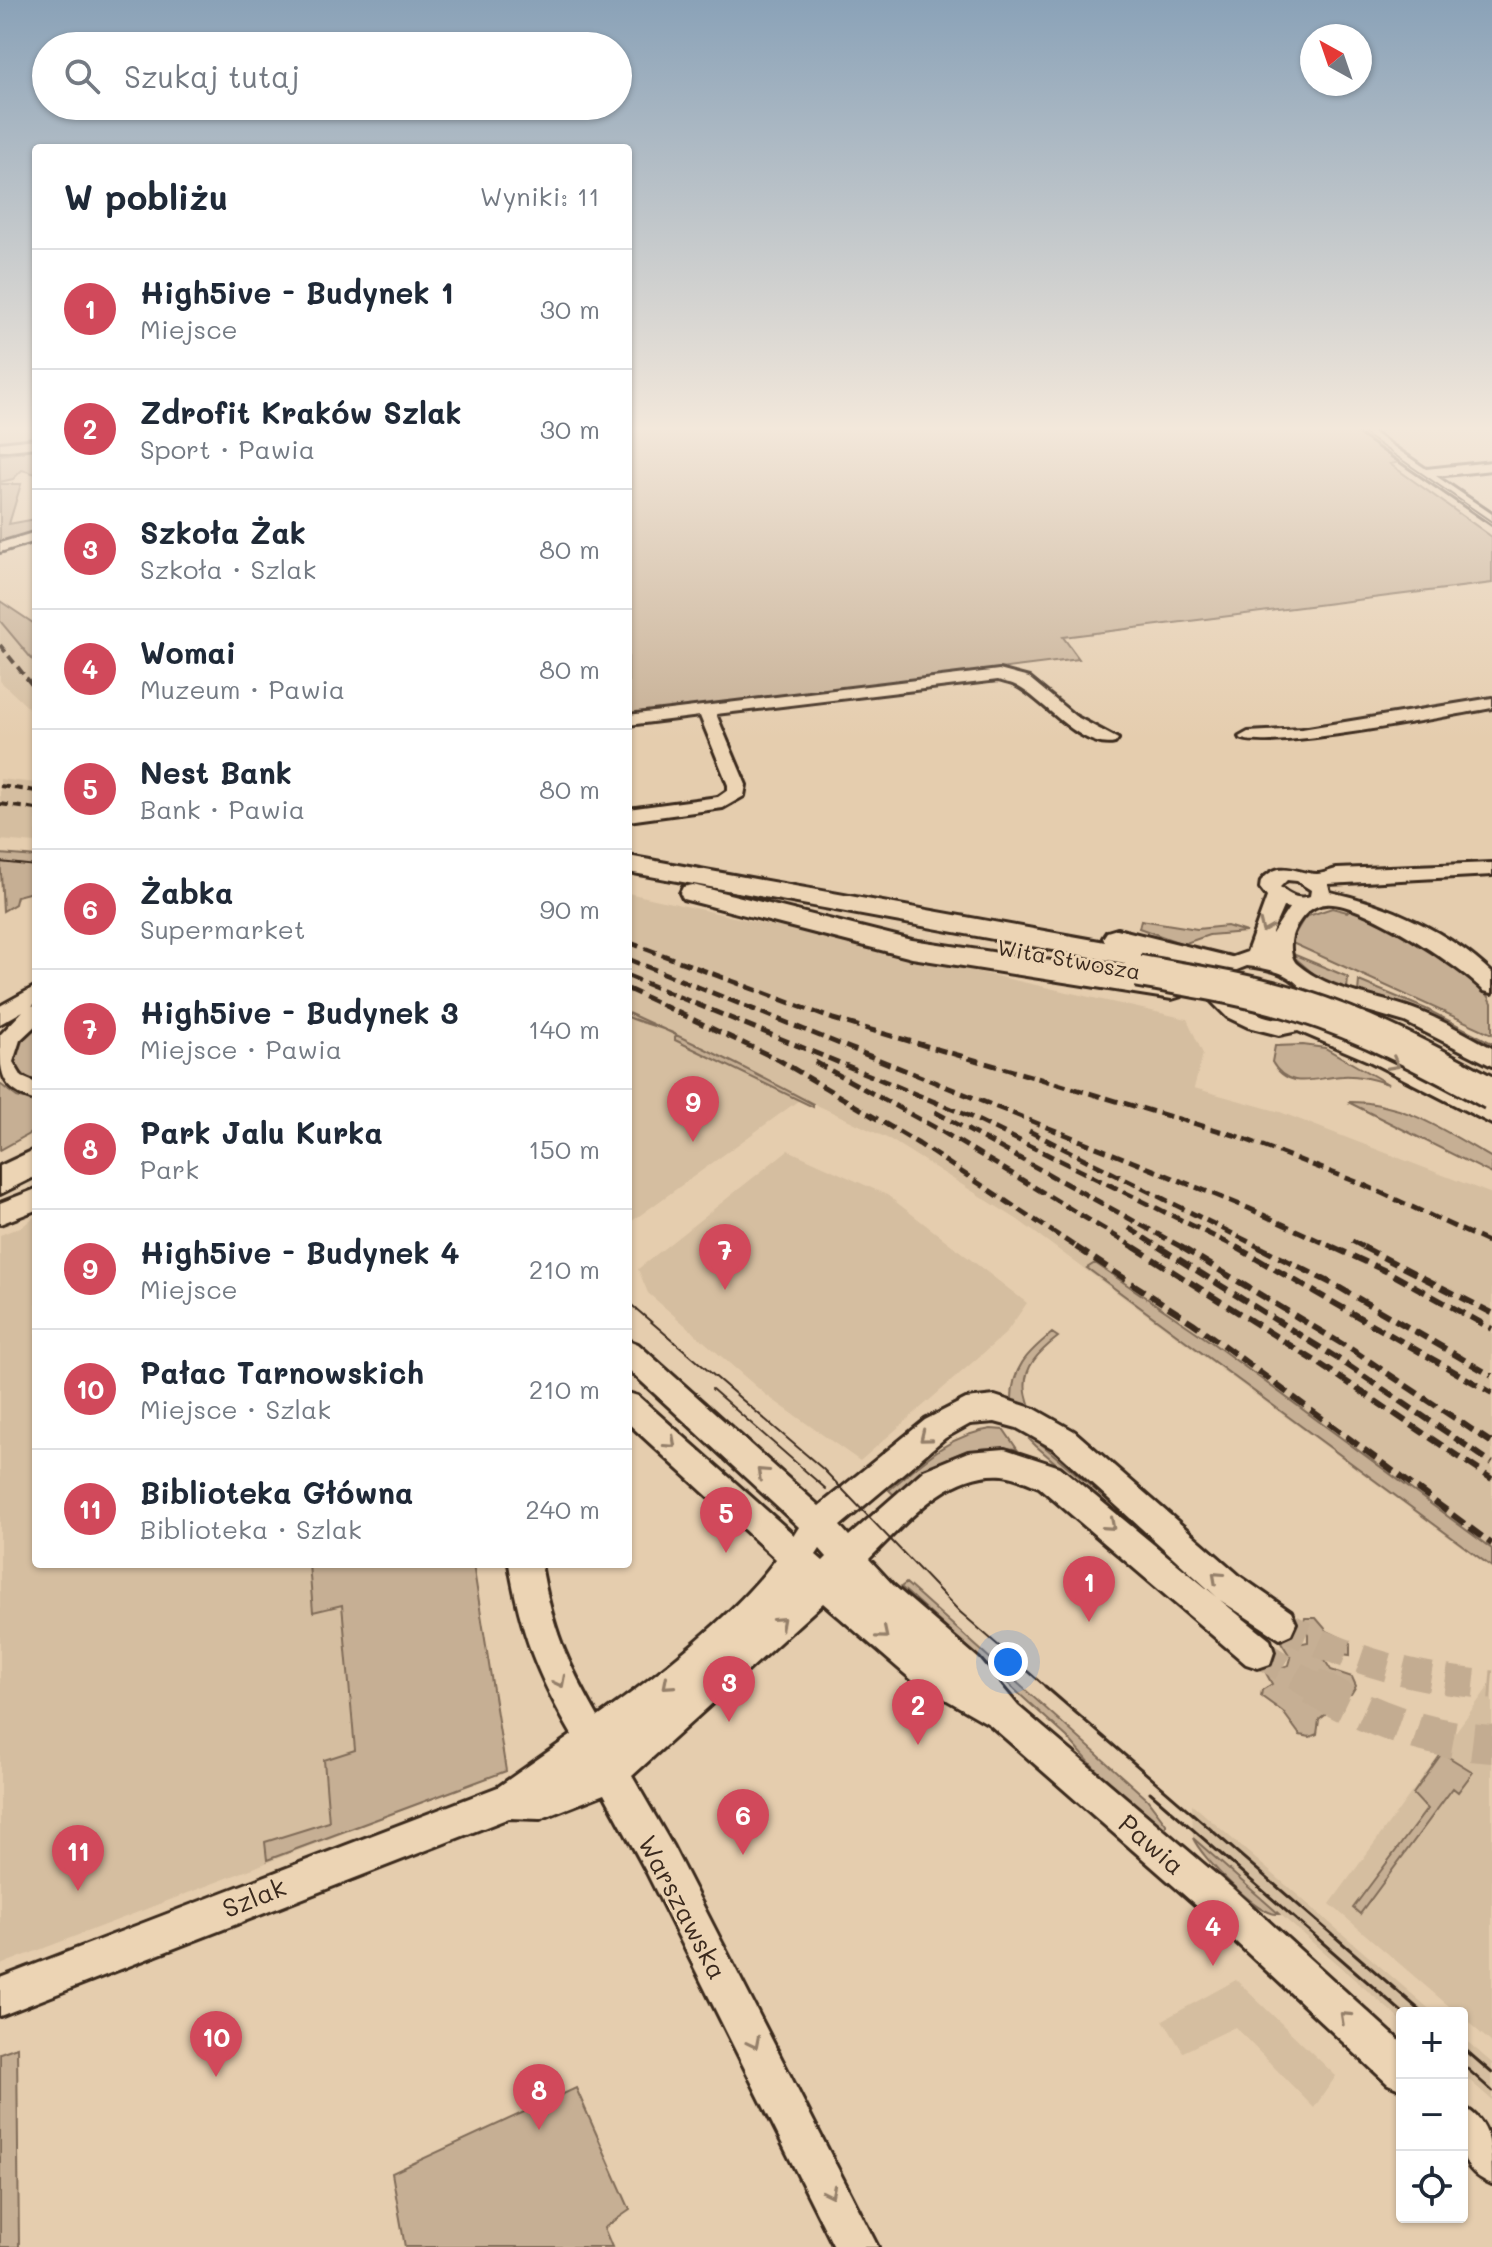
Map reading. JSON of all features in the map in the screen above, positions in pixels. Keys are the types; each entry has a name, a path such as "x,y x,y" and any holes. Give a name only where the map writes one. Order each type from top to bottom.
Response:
{"main road":[{"name":"Wita Stwosza","path":"634,868 743,883 1139,964 1231,988 1324,1014 1394,1044 1492,1094"},
{"name":"Wita Stwosza","path":"634,868 693,893 1139,964 1240,976 1331,1001 1404,1032 1492,1076"},
{"path":"743,883 901,896 1133,941 1225,965"},
{"path":"693,893 912,949 1218,998"},
{"path":"0,1159 32,1141"},
{"path":"0,1181 32,1163"}],"street":[{"path":"0,548 32,537"},
{"path":"632,719 999,675 1023,682 1069,720 1109,739"},
{"path":"1248,737 1302,734 1492,703"},
{"path":"632,814 723,802 737,792 737,785 706,710"},
{"path":"1492,869 1337,875 1313,894 1280,937 1280,955 1289,968 1312,987 1413,1017 1492,1058"},
{"path":"1277,896 1270,884 1278,875 1296,874 1313,894"},
{"path":"1277,896 1313,894 1375,912 1461,958 1492,986"},
{"path":"1256,959 1262,932 1277,896"},
{"path":"1289,968 1256,959 1225,965 1214,979 1218,998 1232,1012 1259,1023 1297,1022 1379,1056 1492,1115"},
{"path":"1297,1022 1315,1008 1312,987"},
{"path":"0,1016 32,996"},
{"path":"32,1016 10,1037 2,1062 14,1083 32,1091"},
{"path":"0,1214 32,1201"},
{"name":"Pawia","path":"632,1356 819,1525 882,1596 967,1671 1006,1718"},
{"name":"Pawia","path":"632,1409 924,1668 1006,1718 1169,1858 1396,2065"},
{"name":"Szlak","path":"0,1997 509,1800 551,1798 590,1784 601,1758 640,1708 769,1596 819,1525 935,1429 966,1412 995,1409 1025,1418 1064,1440 1230,1588 1280,1623"},
{"name":"Szlak","path":"601,1758 824,1582 919,1493 952,1471 987,1461 1027,1467 1049,1477 1103,1519 1258,1652"},
{"name":"Warszawska","path":"526,1568 542,1644 601,1758 660,1860 857,2247"},
{"path":"1468,2133 1492,2163"}],"shaded area":[{"path":"0,530 32,530 32,534 0,543"},
{"path":"632,530 1482,530 1492,537 1492,583 1063,637 1079,659 632,715"},
{"path":"0,601 32,622 32,659 0,621"},
{"path":"0,621 32,659 32,711 0,681"},
{"path":"0,779 32,783 32,843 0,840"},
{"path":"0,854 32,857 32,892 17,896 15,904 3,911"},
{"path":"632,894 1187,1019 1203,1054 1194,1088 1280,1112 1492,1194 1492,1569 1018,1220 891,1140 802,1098 632,1221"},
{"path":"1332,908 1347,912 1351,908 1385,923 1429,948 1470,977 1492,1003 1492,1034 1290,942 1305,917"},
{"path":"1141,920 1197,929 1227,926 1246,932 1209,935 1183,944 1139,928"},
{"path":"1288,952 1348,977 1347,990 1322,981"},
{"path":"1359,981 1426,1009 1492,1043 1492,1047 1417,1009 1358,992"},
{"path":"632,1015 652,1024 664,1029 632,1018"},
{"path":"32,1026 32,1082 15,1067 15,1053"},
{"path":"675,1034 813,1104 813,1107 675,1040"},
{"path":"1275,1046 1325,1048 1388,1084 1354,1076 1304,1081 1286,1077 1272,1062"},
{"path":"0,1084 17,1097 32,1101 32,1132 0,1150"},
{"path":"1348,1102 1387,1106 1441,1129 1492,1158 1492,1174"},
{"path":"788,1150 887,1195 1027,1303 1005,1334 860,1461 766,1395 648,1293 638,1269"},
{"path":"32,1218 32,1568 474,1568 506,1771 0,1965 0,1235 23,1226"},
{"path":"1095,1263 1211,1342 1492,1549 1492,1567 1087,1268"},
{"path":"1052,1333 1058,1337 1039,1354 1027,1375 1026,1392 1031,1411 1012,1402 1014,1380 1028,1355"},
{"path":"991,1429 1004,1430 1017,1449 965,1452 938,1464 896,1497 889,1490 948,1444"},
{"path":"1033,1437 1226,1601 1268,1632 1264,1636 1185,1575 1036,1446 1029,1439"},
{"path":"309,1568 474,1568 506,1771 267,1860 265,1842 329,1822 324,1760 355,1750 342,1605 313,1612"},
{"path":"906,1583 1147,1799 1166,1824 1166,1837 1107,1782 1067,1737 901,1587"},
{"path":"1305,1618 1316,1618 1327,1631 1350,1642 1350,1655 1329,1652 1324,1659 1331,1670 1352,1677 1356,1686 1351,1694 1343,1695 1326,1679 1314,1681 1317,1693 1332,1702 1334,1708 1319,1720 1317,1734 1310,1737 1300,1735 1283,1712 1261,1696 1262,1690 1272,1684 1261,1664 1268,1659 1283,1667 1289,1665 1291,1658 1281,1642 1286,1637 1298,1644 1308,1642 1308,1634 1302,1625"},
{"path":"1492,1682 1492,2043 1468,2022 1468,2007 1450,2007 1330,1904"},
{"path":"1442,1753 1473,1772 1458,1792 1453,1788 1360,1914 1353,1908 1427,1809 1413,1794"},
{"path":"1192,1804 1427,2007 1396,2007 1396,2016 1193,1838"},
{"path":"1193,1838 1279,1914 1258,1906 1245,1896 1218,1871"},
{"path":"1236,1980 1336,2076 1314,2108 1235,2027 1183,2052 1163,2020"},
{"path":"1468,2042 1492,2063 1492,2100 1468,2079"},
{"path":"17,2047 19,2247 0,2247 0,2053"},
{"path":"576,2088 630,2210 604,2228 612,2247 405,2247 392,2173"}],"tunnel":[{"path":"1280,1623 1382,1666 1436,1678 1492,1685"},
{"path":"1258,1652 1316,1688"},
{"path":"1312,1686 1399,1726 1444,1738 1492,1744"}],"tram line":[{"path":"0,862 32,866"},
{"path":"632,1305 823,1469 960,1612 1047,1688"},
{"path":"712,1389 826,1489"},
{"path":"1045,1686 1416,2007"},
{"path":"1150,1792 1396,2007"},
{"path":"1468,2052 1492,2073"},
{"path":"1468,2069 1492,2091"}],"railway":[{"path":"0,645 32,685"},
{"path":"0,786 32,790"},
{"path":"0,804 32,808"},
{"path":"632,944 833,1019 1234,1135 1362,1184 1492,1244"},
{"path":"632,961 1248,1208 1337,1249"},
{"path":"632,978 969,1116 1236,1247"},
{"path":"632,991 779,1060 919,1144 1079,1249"},
{"path":"815,1062 941,1131 1137,1249"},
{"path":"935,1112 1185,1249"},
{"path":"1029,1131 1263,1249"},
{"path":"1129,1228 1162,1249"},
{"path":"1352,1241 1367,1249"},
{"path":"1076,1247 1193,1323 1492,1544"},
{"path":"1134,1247 1320,1364 1492,1479"},
{"path":"1159,1247 1340,1360 1492,1463"},
{"path":"1181,1247 1357,1353 1492,1443"},
{"path":"1236,1247 1492,1393"},
{"path":"1259,1247 1263,1249"},
{"path":"1333,1247 1390,1273 1492,1329"},
{"path":"1363,1247 1492,1313"},
{"path":"1263,1249 1335,1285 1492,1376"}],"place":[{"name":"High5ive - Budynek 4","path":"693,1142"},
{"name":"High5ive - Budynek 3","path":"725,1290"},
{"name":"Nest Bank","path":"726,1553"},
{"name":"High5ive - Budynek 1","path":"1089,1622"},
{"name":"Szkoła Żak","path":"729,1722"},
{"name":"Zdrofit Kraków Szlak","path":"918,1745"},
{"name":"Żabka","path":"743,1855"},
{"name":"Biblioteka Główna","path":"78,1891"},
{"name":"Womai","path":"1213,1966"},
{"name":"Pałac Tarnowskich","path":"216,2077"},
{"name":"Park Jalu Kurka","path":"539,2130"}]}
